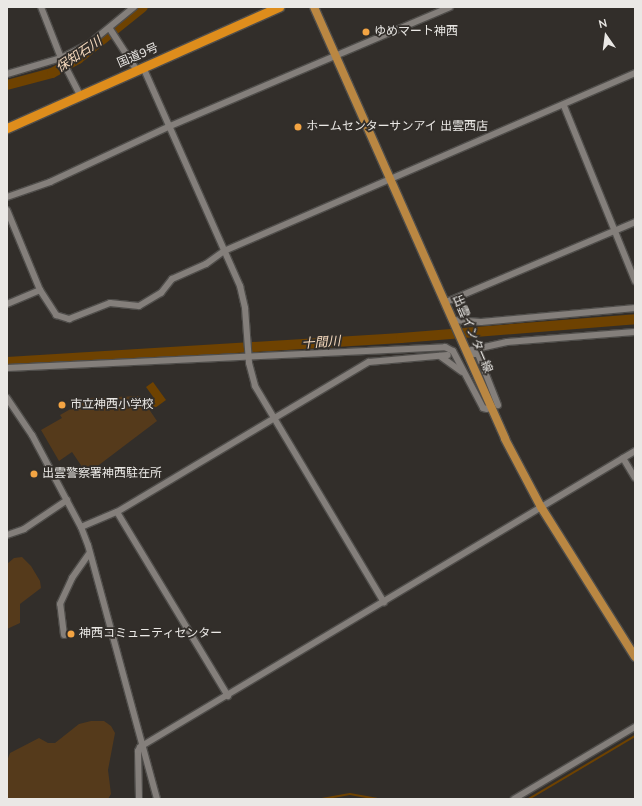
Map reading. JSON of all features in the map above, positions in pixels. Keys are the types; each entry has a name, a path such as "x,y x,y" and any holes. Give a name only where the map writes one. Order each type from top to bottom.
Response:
{"highway":[{"name":"国道9号","path":"7,128 279,7"}],"main road":[{"name":"出雲インター線","path":"314,7 454,322 468,350 505,439 541,506 635,657"}],"street":[{"path":"41,7 61,58 80,95"},
{"path":"7,74 61,58 110,29 134,7"},
{"path":"7,197 50,182 170,126 450,7"},
{"path":"110,29 140,68 170,126 240,286 245,308 248,357 255,386 384,602"},
{"path":"7,210 40,290 56,315 69,319 110,303 139,306 161,293 172,279 206,264 224,251 564,106 635,74"},
{"path":"564,106 613,231 635,281"},
{"path":"446,302 635,222"},
{"path":"7,304 40,290"},
{"path":"454,322 481,322 635,308"},
{"path":"468,350 507,342 635,332"},
{"path":"7,368 445,348 453,352 483,408 487,409"},
{"path":"468,350 478,354 498,405"},
{"path":"81,527 117,512 369,362 448,355"},
{"path":"437,356 448,360 466,377"},
{"path":"7,398 32,434 81,527 158,799"},
{"path":"139,799 138,751 142,746 228,696 541,506 635,451"},
{"path":"623,458 635,478"},
{"path":"7,535 24,529 66,500"},
{"path":"117,512 228,696"},
{"path":"64,635 60,604 72,578 89,554"},
{"path":"514,799 635,727"}],"shaded area":[{"path":"153,382 166,400 155,408 150,401 154,398 146,387"},
{"path":"140,396 157,421 87,474 72,452 59,461 41,430 62,418 60,415 90,398"},
{"path":"22,557 31,566 40,581 41,588 20,604 20,623 7,629 7,564 14,558"},
{"path":"91,721 104,721 111,726 115,733 108,770 111,794 108,799 7,799 7,761 10,753 39,738 48,743 55,743 79,724"}],"waterway":[{"name":"保知石川","path":"7,85 52,73 78,59 143,7"},
{"name":"十間川","path":"7,362 401,338 635,319"},
{"path":"529,799 635,736"},
{"path":"322,799 350,794 378,799"}],"place":[{"name":"ゆめマート神西","path":"366,32"},
{"name":"ホームセンターサンアイ 出雲西店","path":"298,127"},
{"name":"市立神西小学校","path":"62,405"},
{"name":"出雲警察署神西駐在所","path":"34,474"},
{"name":"神西コミュニティセンター","path":"71,634"}]}
